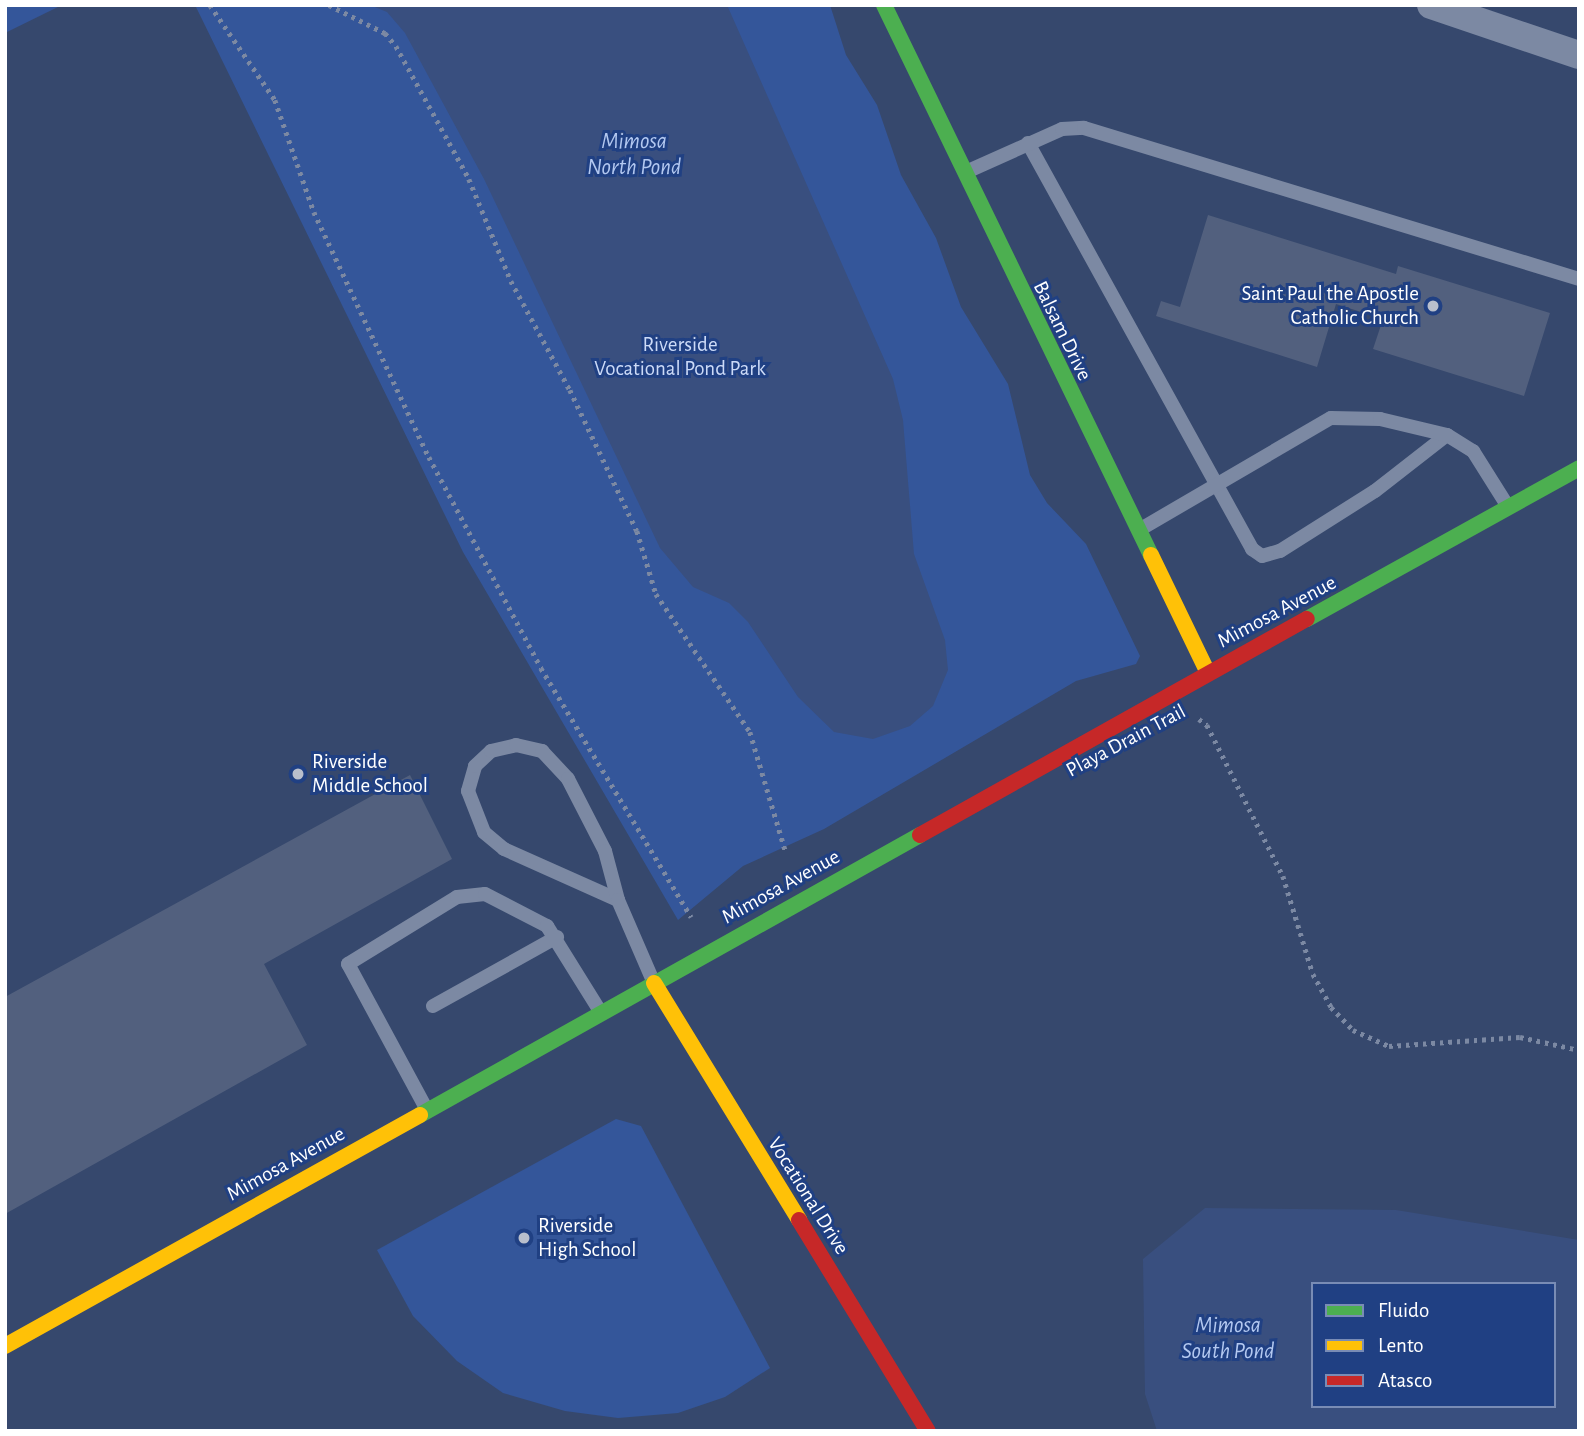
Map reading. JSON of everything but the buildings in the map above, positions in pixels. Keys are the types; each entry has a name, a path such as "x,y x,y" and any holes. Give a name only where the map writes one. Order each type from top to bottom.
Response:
{"street":[{"name":"Balsam Drive","path":"884,5 961,174 1208,673"},
{"path":"1432,5 1579,55"},
{"name":"Mimosa Avenue","path":"5,1346 1208,673 1510,510 1579,468"},
{"name":"Vocational Drive","path":"654,983 928,1431"}],"lane":[{"path":"961,174 1062,129 1114,134 1579,279"},
{"path":"1028,143 1252,549 1262,556 1280,551 1375,491 1447,435"},
{"path":"1137,531 1219,486 1301,432 1346,415 1447,435 1473,451 1510,510"},
{"path":"618,900 504,849 484,832 468,792 475,766 491,751 516,745 542,751 568,779 605,851 618,900 654,983"},
{"path":"427,1110 349,974 354,956 471,892 485,894 557,937 600,1011"},
{"path":"433,1006 557,937"}],"path":[{"path":"210,5 275,100 314,212 435,469 541,668 691,917"},
{"path":"329,5 386,33 396,46 462,167 511,281 570,390 637,531 656,594 750,732 786,853"},
{"name":"Playa Drain Trail","path":"1194,721 1208,725 1283,876 1313,974 1331,1007 1353,1030 1389,1046 1520,1037 1579,1050"}],"green space":[{"path":"5,5 62,5 5,33"},
{"name":"Riverside Vocational Pond Park","path":"195,5 830,5 846,55 877,105 901,175 936,238 961,307 1008,384 1030,475 1047,503 1086,544 1140,656 1136,664 1076,681 824,829 743,866 678,920 463,552"},
{"path":"616,1119 641,1126 770,1368 725,1397 678,1413 618,1418 565,1411 503,1393 457,1361 413,1316 377,1250"}],"water":[{"name":"Mimosa North Pond","path":"370,5 727,5 893,379 903,420 914,554 945,640 948,670 933,706 910,726 873,739 834,732 798,697 748,622 729,603 693,587 660,548 484,179 405,33 387,12"},
{"name":"Mimosa South Pond","path":"1205,1208 1396,1210 1579,1240 1579,1431 1157,1431 1145,1394 1143,1259"}],"traffic: fast":[{"path":"884,5 1151,555"},
{"path":"1307,619 1579,468"},
{"path":"420,1115 920,835"}],"traffic: slow":[{"path":"1151,555 1208,673"},
{"path":"654,983 799,1220"},
{"path":"5,1346 420,1115"}],"traffic: jam":[{"path":"920,835 1307,619"},
{"path":"799,1220 928,1431"}],"place":[{"name":"Saint Paul the Apostle Catholic Church","path":"1433,306"},
{"name":"Riverside Middle School","path":"298,774"},
{"name":"Riverside High School","path":"524,1238"}]}
